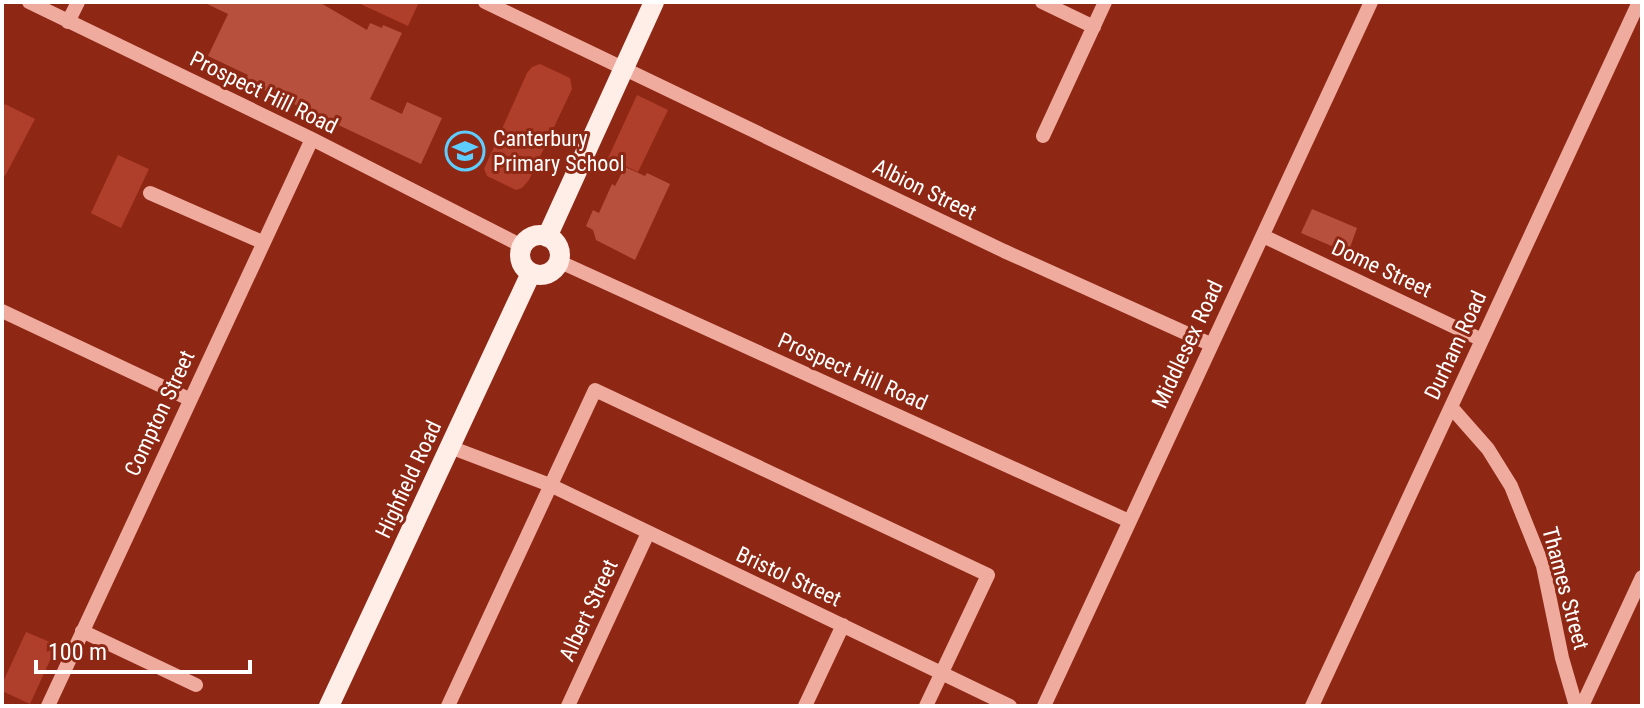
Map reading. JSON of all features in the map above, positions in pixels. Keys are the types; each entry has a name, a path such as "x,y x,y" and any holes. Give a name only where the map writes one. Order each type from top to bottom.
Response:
{"main road":[{"path":"547,237 654,2"},
{"path":"532,237 547,237 558,248 558,261 546,274 531,273 520,260 522,246 532,237"},
{"name":"Highfield Road","path":"329,706 531,273"}],"street":[{"name":"Prospect Hill Road","path":"29,2 312,139 522,246"},
{"path":"68,22 78,2"},
{"name":"Albion Street","path":"485,2 1004,251 1210,344"},
{"path":"1042,2 1094,27"},
{"path":"1043,136 1105,2"},
{"name":"Middlesex Road","path":"1044,706 1371,2"},
{"name":"Durham Road","path":"1312,706 1639,2"},
{"name":"Compton Street","path":"48,706 312,139"},
{"path":"150,193 262,242"},
{"name":"Dome Street","path":"1263,236 1482,340"},
{"name":"Prospect Hill Road","path":"558,261 1129,521"},
{"path":"2,311 189,399"},
{"path":"448,706 595,390 988,575 926,706"},
{"name":"Thames Street","path":"1451,407 1488,449 1511,486 1543,566 1562,658 1579,706"},
{"name":"Bristol Street","path":"450,447 550,485 1010,706"},
{"name":"Albert Street","path":"568,706 648,533"},
{"path":"1579,706 1642,577"},
{"path":"805,706 843,625"},
{"path":"82,631 196,685"}],"shaded area":[{"path":"356,2 419,2 408,26"},
{"path":"540,64 570,78 572,89 529,180 516,190 487,176 484,169 527,73"},
{"path":"637,95 668,110 638,172 608,158"},
{"path":"5,104 35,119 5,176 2,175 2,109"},
{"path":"118,155 149,169 121,228 91,213"},
{"path":"26,632 57,645 30,704 2,691 2,684"}],"building":[{"path":"203,2 319,2 367,30 370,23 402,33 370,99 402,114 407,102 442,118 421,164 245,81 248,75 208,56 228,14"},
{"path":"625,167 670,184 635,260 596,240 593,230 586,226 593,210 599,213 612,184 615,186"},
{"path":"1312,209 1357,228 1348,253 1301,233"}],"place":[{"name":"Canterbury Primary School","path":"465,151"}]}
